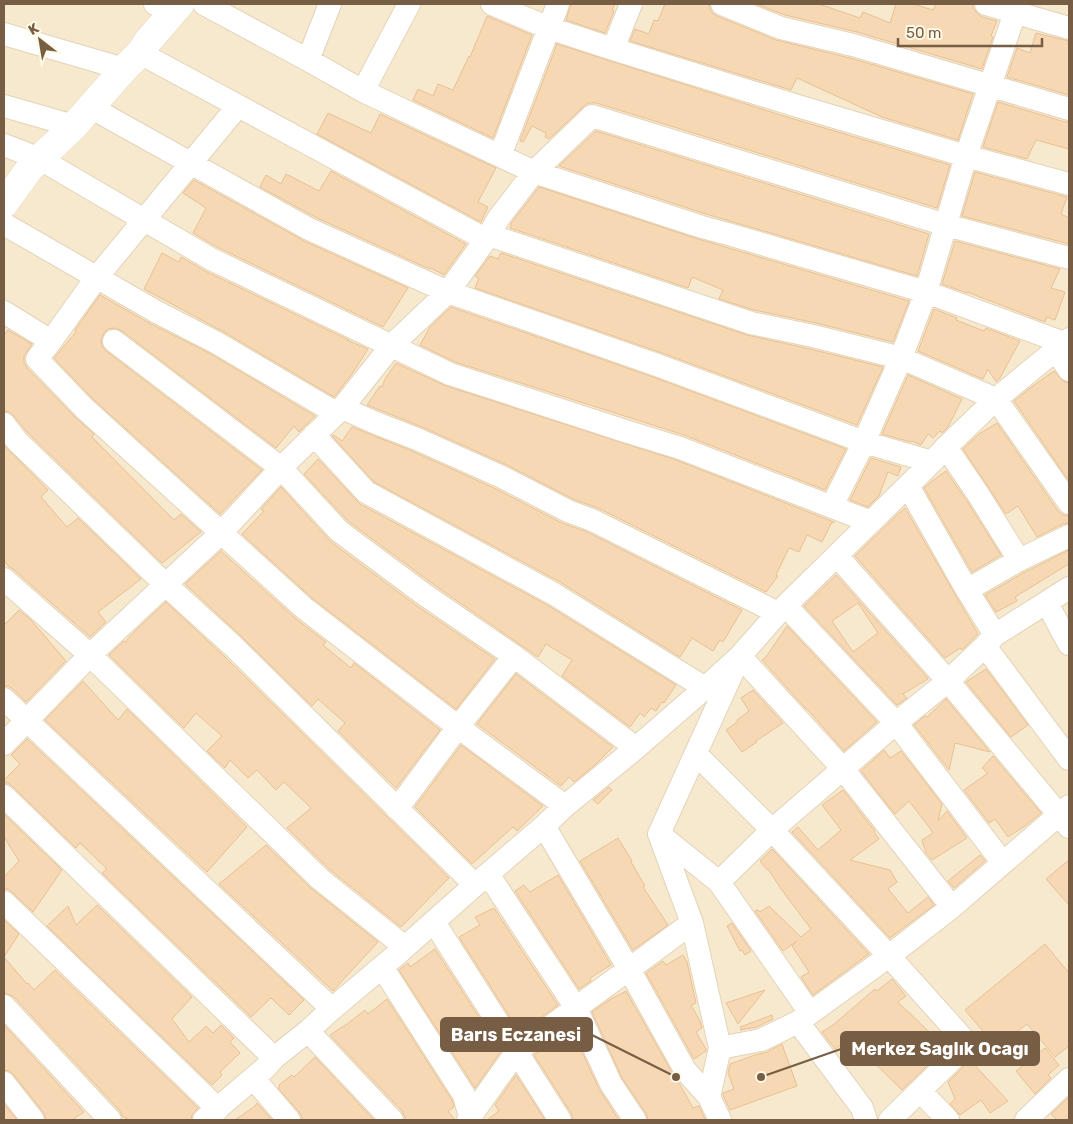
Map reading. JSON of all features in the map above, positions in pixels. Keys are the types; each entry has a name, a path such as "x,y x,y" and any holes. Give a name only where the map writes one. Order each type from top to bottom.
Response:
{"street":[{"path":"204,4 363,91 534,172 702,227 926,292 1063,344"},
{"path":"308,60 330,4"},
{"path":"492,4 549,28 791,104 966,156 1069,184"},
{"path":"500,156 558,4"},
{"path":"613,48 631,4"},
{"path":"722,4 780,28 853,45 1069,109"},
{"path":"986,4 1016,8 1069,28"},
{"path":"4,204 30,168 82,117 132,61 148,41 170,6"},
{"path":"363,91 401,6"},
{"path":"832,506 864,442 901,358 926,292 966,156 1016,8"},
{"path":"4,34 132,61 238,106 487,237 751,323 814,336 901,358 996,399 1069,503"},
{"path":"4,106 82,117 191,164 309,229 448,292 657,365 864,442 939,455 978,494 1019,560"},
{"path":"238,106 97,277 37,359 84,408 304,608 458,727 565,806"},
{"path":"4,744 90,655 220,533 281,468 339,411 392,345 448,292 498,219 534,172 592,116 946,225 1069,258"},
{"path":"4,145 40,159 212,259 450,374 680,448 871,522"},
{"path":"4,224 155,311 339,411 417,439 502,477 568,511 592,520 782,609 896,722 1002,863"},
{"path":"4,312 51,341"},
{"path":"114,340 281,468 339,531 425,595 514,656 636,748"},
{"path":"1063,344 1069,370"},
{"path":"4,902 209,1117 274,1058 434,922 565,806 705,688 740,656 782,609 996,399 1063,344"},
{"path":"4,424 17,441 166,585 233,646 397,809 481,880 576,1008 611,1084 635,1120"},
{"path":"314,435 366,492 554,594 705,688"},
{"path":"908,486 967,590 990,640 1069,759"},
{"path":"967,590 1019,560 1069,536"},
{"path":"720,1048 761,1040 804,1018 889,956 952,907 1002,863 1066,815 837,556"},
{"path":"4,580 90,655 320,879 405,947"},
{"path":"719,882 772,830 896,722 948,681 990,640 1069,588"},
{"path":"1047,603 1069,644"},
{"path":"397,809 514,656"},
{"path":"709,1097 720,1048 692,923 659,834 740,656"},
{"path":"740,656 843,769 952,907"},
{"path":"4,699 332,1009"},
{"path":"696,754 772,830 968,1044 890,1120"},
{"path":"4,796 274,1058"},
{"path":"544,826 686,1070 709,1097 720,1120"},
{"path":"659,834 719,882 862,1108 866,1120"},
{"path":"434,922 560,1120"},
{"path":"470,1119 517,1051 692,923"},
{"path":"382,967 464,1095 470,1119"},
{"path":"4,1006 110,1120"},
{"path":"308,1031 392,1120"},
{"path":"253,1078 289,1120"},
{"path":"1026,1120 1069,1079"},
{"path":"4,1083 33,1120"},
{"path":"920,1091 948,1120"}],"shaded area":[{"path":"4,4 1069,4 1069,1120 4,1120"}],"building":[{"path":"571,4 615,4 605,33 566,20"},
{"path":"665,4 709,4 711,12 717,16 776,40 850,58 973,94 958,140 882,117 797,78 791,90 630,41 635,29 649,34 654,20 658,21"},
{"path":"756,4 819,4 860,18 863,12 890,23 896,4 913,4 933,10 936,4 973,4 973,8 982,17 997,21 982,69 857,32 785,15"},
{"path":"487,16 532,35 493,138 413,100 418,89 433,96 438,84 453,90 470,57"},
{"path":"1036,33 1069,41 1069,95 1007,77 1017,48 1030,53"},
{"path":"557,44 787,117 950,165 937,208 596,103 588,103 549,139 545,137 546,133 532,126 523,142 520,141"},
{"path":"998,102 1069,122 1069,149 1036,140 1027,159 983,147"},
{"path":"328,113 371,133 380,114 496,168 478,202 488,207 481,222 317,134"},
{"path":"596,131 929,234 917,276 706,214 559,166"},
{"path":"331,171 466,244 444,275 315,217 260,187 266,175 281,184 286,174 319,191"},
{"path":"975,172 1067,197 1061,214 1069,218 1069,244 962,216"},
{"path":"194,180 304,241 408,288 383,327 217,247 193,233 206,208 183,193"},
{"path":"539,187 698,239 909,301 893,342 754,310 719,299 723,290 692,277 688,288 510,228 512,222"},
{"path":"955,241 1060,269 1051,288 1065,292 1055,320 1047,317 1045,322 942,284"},
{"path":"162,253 179,262 181,257 205,271 368,349 334,397 224,332 144,289"},
{"path":"501,253 747,335 883,367 857,425 662,353 475,288 479,278 475,276 490,256 498,259"},
{"path":"100,295 149,323 211,354 315,416 299,432 294,426 276,448 122,331 115,328 108,329 104,333 101,340 102,346 106,351 262,470 220,514 93,399 54,358 76,332 75,330"},
{"path":"451,307 653,377 846,449 825,490 684,435 455,362 420,345 430,327"},
{"path":"934,309 984,331 986,328 1020,341 996,382 988,369 983,379 918,351"},
{"path":"8,330 32,344 24,356 27,368 94,434 92,437 174,520 181,514 201,532 162,563 27,432 14,416 4,411 4,335"},
{"path":"396,363 446,386 676,460 834,522 834,523 832,522 822,542 807,535 799,552 789,548 776,575 778,576 766,592 507,465 367,405 380,386 382,387"},
{"path":"1054,371 1063,381 1069,383 1069,481 1014,401"},
{"path":"908,375 962,399 948,427 942,433 940,431 933,438 928,434 921,445 882,434"},
{"path":"997,423 1058,511 1063,515 1069,516 1069,523 1037,537 1018,506 1006,514 963,449 979,434"},
{"path":"352,427 412,451 496,489 562,523 587,532 742,610 723,642 720,640 713,651 692,638 680,657 560,582 374,482 332,436 334,435 342,441"},
{"path":"4,445 48,490 41,497 67,527 78,518 141,579 98,612 106,622 90,637 9,567 4,560"},
{"path":"871,458 901,467 898,476 888,472 879,496 868,507 850,500"},
{"path":"318,459 360,504 547,605 676,685 664,703 662,702 656,711 651,708 644,717 640,713 630,727 562,676 572,660 546,644 538,657 433,584 348,521 304,474"},
{"path":"946,471 1001,555 972,572 924,488"},
{"path":"281,487 331,542 417,606 495,659 456,709 312,598 242,534 264,511 261,509"},
{"path":"905,508 978,634 962,650 960,648 945,658 855,556"},
{"path":"1069,550 1069,564 1015,597 1017,601 996,612 985,595"},
{"path":"221,551 295,618 326,642 323,645 351,668 354,663 440,730 396,788 338,731 345,723 318,699 312,706 185,584"},
{"path":"836,575 928,679 903,694 907,698 897,705 804,606","holes":["858,603 878,633 853,652 832,621"]},
{"path":"166,602 224,656 449,878 401,927 329,869 287,828 311,808 284,782 276,790 257,770 248,778 230,760 225,768 207,751 222,736 196,713 184,728 109,655"},
{"path":"19,610 31,620 66,661 26,702 13,689 4,686 4,625"},
{"path":"787,626 877,722 844,751 762,660"},
{"path":"986,669 1028,725 1011,737 966,682"},
{"path":"516,674 613,747 574,782 569,777 561,786 477,724"},
{"path":"83,681 118,720 127,709 247,827 207,872 45,720"},
{"path":"753,690 783,723 742,752 726,730 749,711 741,698"},
{"path":"946,699 990,752 955,743 949,770 914,725 925,716 927,717"},
{"path":"27,739 304,1000 289,1015 271,998 251,1017 102,873 107,869 80,843 76,848 13,787 8,783 4,783 4,780 20,764 11,755"},
{"path":"461,745 543,806 517,831 513,827 472,864 415,807"},
{"path":"884,750 890,758 901,751 942,804 938,821 947,811 967,838 932,860 926,853 922,840 933,833 909,801 895,814 861,771"},
{"path":"993,756 1041,813 1008,837 995,819 989,823 964,790 988,773 982,768"},
{"path":"609,787 612,790 598,804 593,800"},
{"path":"843,790 875,831 879,839 850,860 890,870 897,882 888,889 908,913 928,897 934,905 890,938 792,832 798,827 818,850 841,830 822,805"},
{"path":"4,814 62,870 33,912 8,889 4,889 4,877 19,861 4,837"},
{"path":"618,838 645,886 643,887 668,925 633,950 580,861"},
{"path":"266,845 312,889 378,942 333,991 219,884"},
{"path":"772,849 869,954 813,995 801,977 809,972 792,946 797,941 783,951 755,911 758,910 760,912 769,906 801,937 811,929 768,869 760,861"},
{"path":"980,855 985,861 954,888 948,881"},
{"path":"1069,860 1069,905 1046,879"},
{"path":"558,875 611,965 590,978 591,981 579,989 515,891 524,885 530,892"},
{"path":"97,905 192,997 172,1019 189,1042 206,1026 213,1033 221,1025 234,1038 230,1042 240,1053 220,1072 222,1075 212,1085 47,926 68,906 76,925"},
{"path":"494,908 558,1005 520,1033 459,937 480,925 475,917"},
{"path":"4,920 19,934 4,957"},
{"path":"732,923 751,951 745,955 742,950 740,951 727,926"},
{"path":"1045,944 1069,973 1069,1046 1055,1057 1027,1024 997,1048 965,1010"},
{"path":"435,949 501,1051 475,1088 399,970 408,963 410,967"},
{"path":"683,955 687,962 696,1003 691,1005 702,1028 696,1032 706,1049 706,1051 694,1059 646,973 663,961 666,965"},
{"path":"4,957 34,990 55,970 198,1108 192,1115 191,1120 129,1120 122,1116 120,1111 14,997 4,993"},
{"path":"892,979 906,996 898,1002 946,1048 902,1090 859,1048 856,1051 847,1041 835,1049 822,1032 875,989 877,991"},
{"path":"765,990 738,1024 726,1003"},
{"path":"626,991 693,1108 699,1106 705,1119 648,1120 646,1113 622,1078 592,1012"},
{"path":"387,999 452,1100 454,1107 448,1111 455,1120 405,1120 402,1111 330,1035 365,1010 368,1014"},
{"path":"772,1015 773,1019 757,1027 740,1030 742,1029 740,1027"},
{"path":"4,1025 84,1112 72,1120 46,1120 43,1112 14,1075 4,1070"},
{"path":"571,1028 599,1089 619,1120 573,1120 571,1113 534,1055"},
{"path":"782,1044 797,1086 730,1110 723,1093 734,1089 728,1073 730,1064 767,1052"},
{"path":"1045,1048 1059,1065 1048,1075 1051,1078 1035,1094 1016,1071"},
{"path":"315,1057 374,1120 302,1120 299,1112 278,1088 279,1085 292,1075 294,1077"},
{"path":"970,1060 1008,1101 990,1113 981,1100 960,1115 950,1104 955,1099 948,1082"},
{"path":"516,1075 545,1120 487,1120 499,1111 495,1105"},
{"path":"1069,1097 1069,1120 1057,1120 1051,1114"},
{"path":"257,1103 272,1120 235,1120 255,1106"},
{"path":"4,1104 17,1120 4,1120"}],"place":[{"name":"Barıs Eczanesi","path":"676,1077"},
{"name":"Merkez Saglık Ocagı","path":"761,1077"}]}
